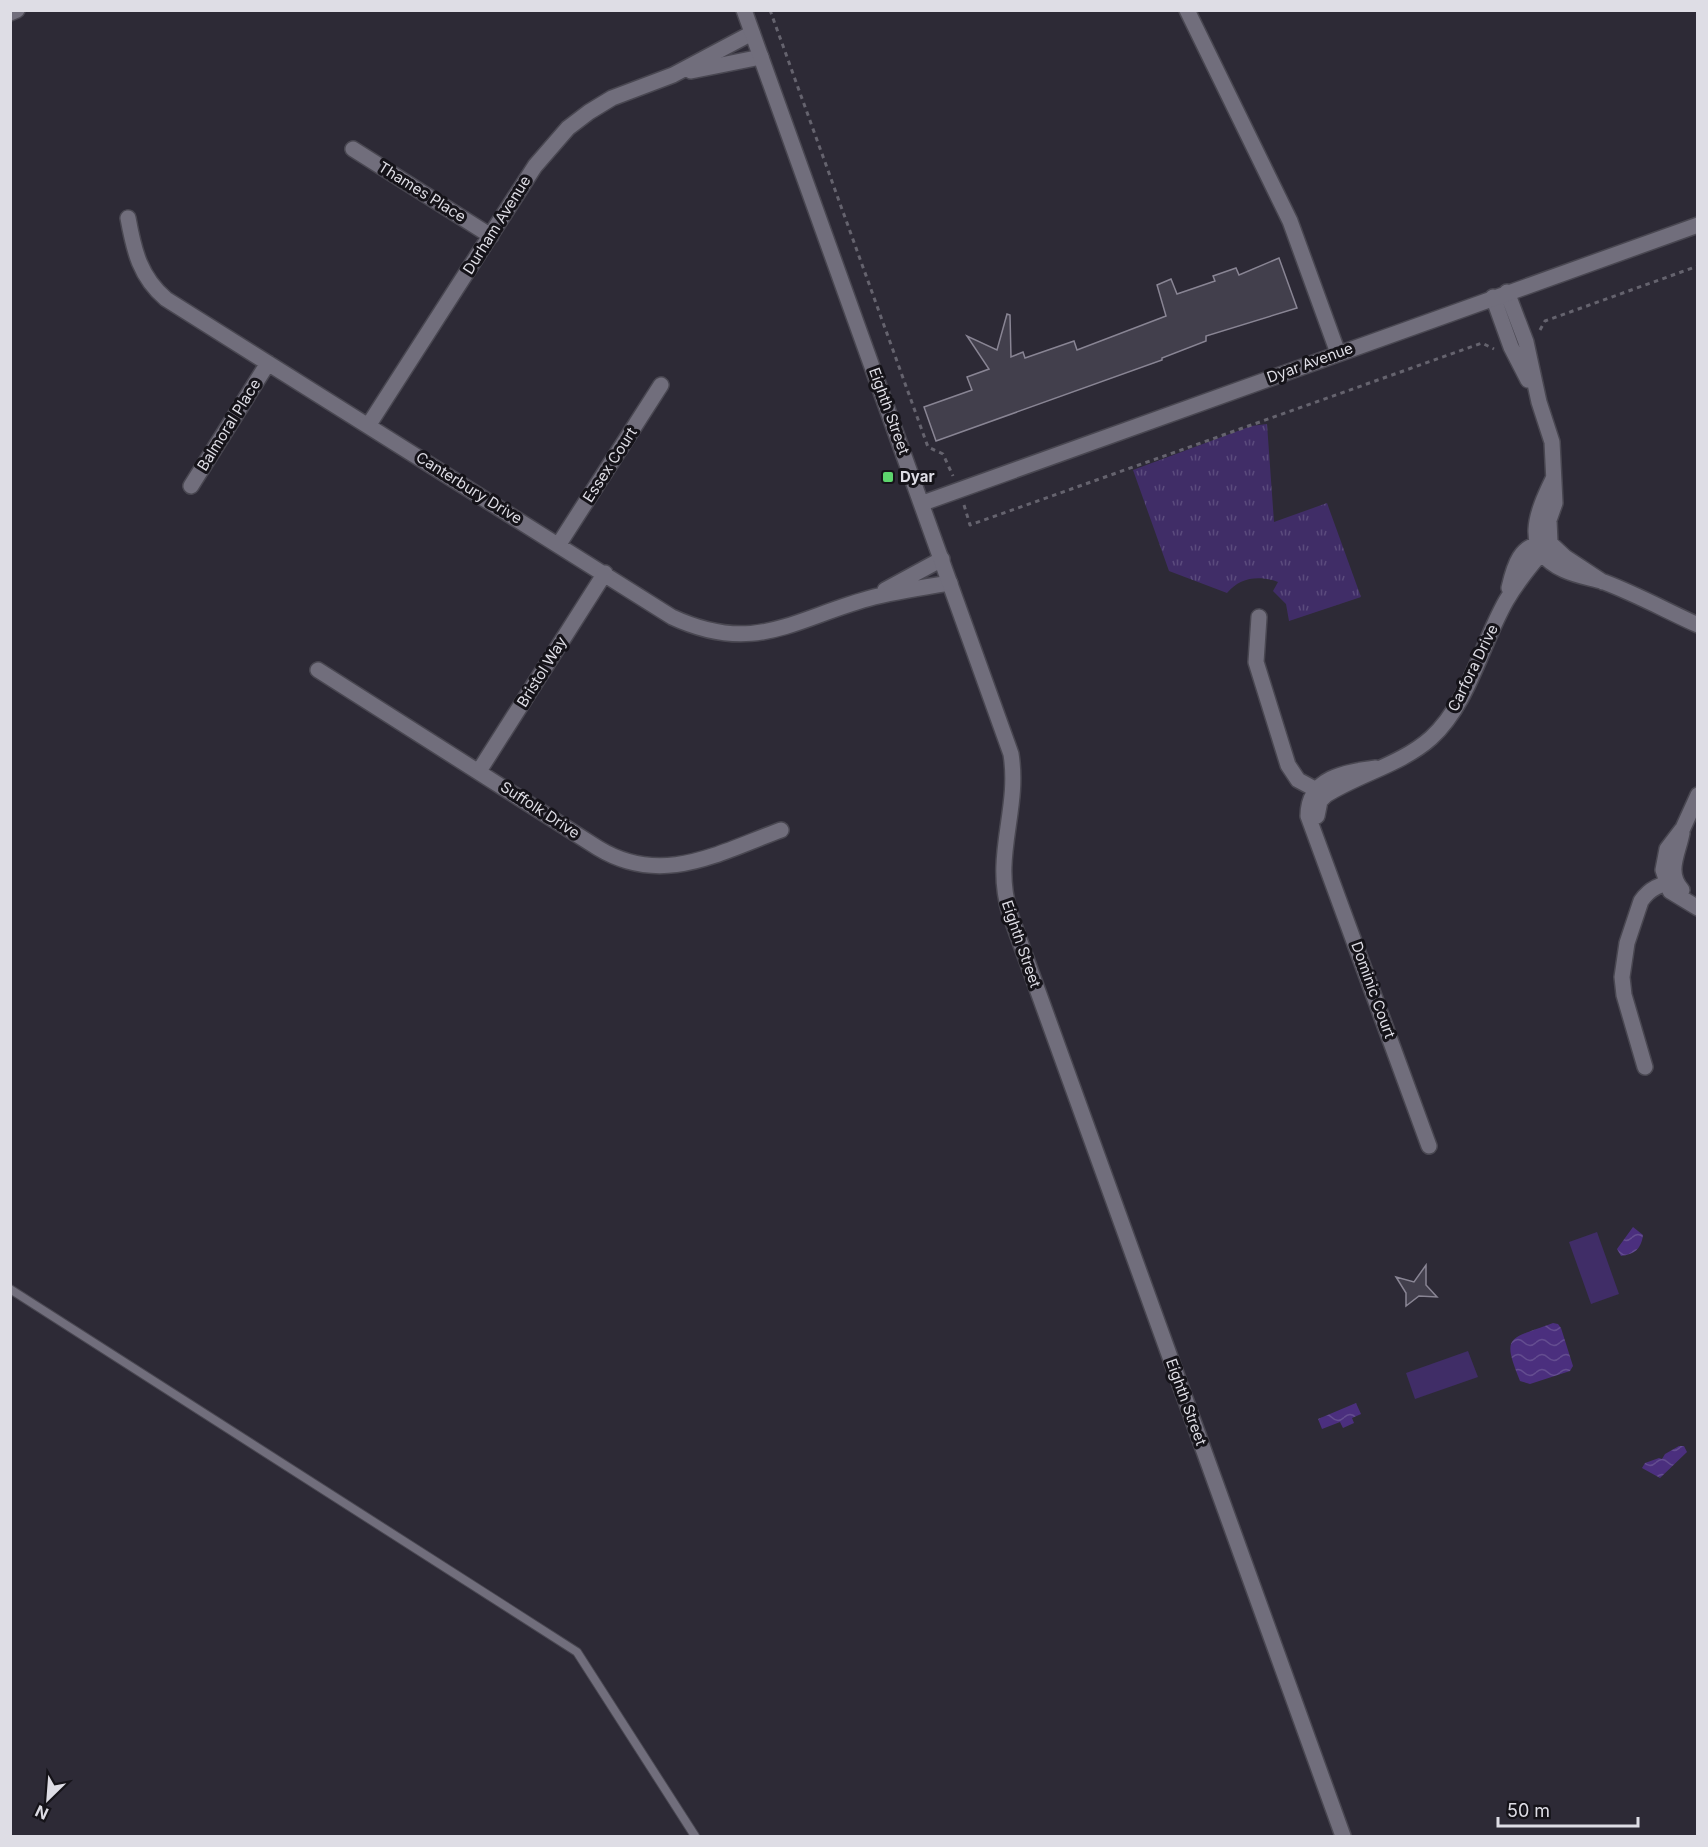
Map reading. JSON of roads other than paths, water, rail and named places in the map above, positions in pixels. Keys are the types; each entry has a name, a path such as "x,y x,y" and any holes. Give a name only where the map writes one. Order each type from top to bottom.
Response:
{"street":[{"path":"10,13 17,10"},
{"name":"Eighth Street","path":"744,10 1011,754 1014,787 1002,875 1010,914 1343,1836"},
{"path":"1187,10 1290,221 1338,353"},
{"name":"Durham Avenue","path":"368,426 535,166 568,128 612,98 673,75 752,33"},
{"name":"Durham Avenue","path":"673,75 761,57"},
{"name":"Thames Place","path":"353,149 491,236"},
{"name":"Canterbury Drive","path":"128,218 136,259 154,288 268,363 672,617 708,632 727,635 770,632 872,598 950,583"},
{"name":"Dyar Avenue","path":"922,503 1698,225"},
{"path":"1500,295 1552,442 1555,503 1543,546 1603,582 1698,625"},
{"name":"Balmoral Place","path":"191,486 268,363"},
{"name":"Essex Court","path":"559,544 661,385"},
{"name":"Carfora Drive","path":"1320,790 1376,768 1414,749 1430,739 1444,724 1456,706 1505,603 1543,546"},
{"name":"Canterbury Drive","path":"872,598 942,560"},
{"name":"Bristol Way","path":"479,771 605,573"},
{"path":"1259,617 1256,662 1284,746 1320,790"},
{"name":"Suffolk Drive","path":"318,670 615,858 630,864 671,867 781,830"},
{"name":"Dominic Court","path":"1320,790 1316,834 1429,1146"},
{"path":"1646,1067 1628,1013 1622,977 1627,943 1639,913 1670,885 1683,828 1698,795"},
{"path":"1670,885 1698,900"},
{"path":"1670,885 1698,908"}],"lane":[{"path":"10,1289 577,1652 695,1836"}],"water":[{"path":"1633,1227 1643,1235 1641,1244 1630,1254 1621,1256 1617,1249"},
{"path":"1553,1323 1558,1324 1561,1328 1573,1366 1570,1371 1530,1384 1520,1381 1510,1346 1518,1336"},
{"path":"1356,1403 1361,1414 1352,1418 1354,1423 1343,1428 1340,1422 1322,1429 1318,1419"},
{"path":"1679,1446 1684,1446 1687,1452 1660,1478 1642,1468 1645,1463 1662,1459 1665,1454"}],"place":[{"name":"Dyar","path":"888,477"}]}
